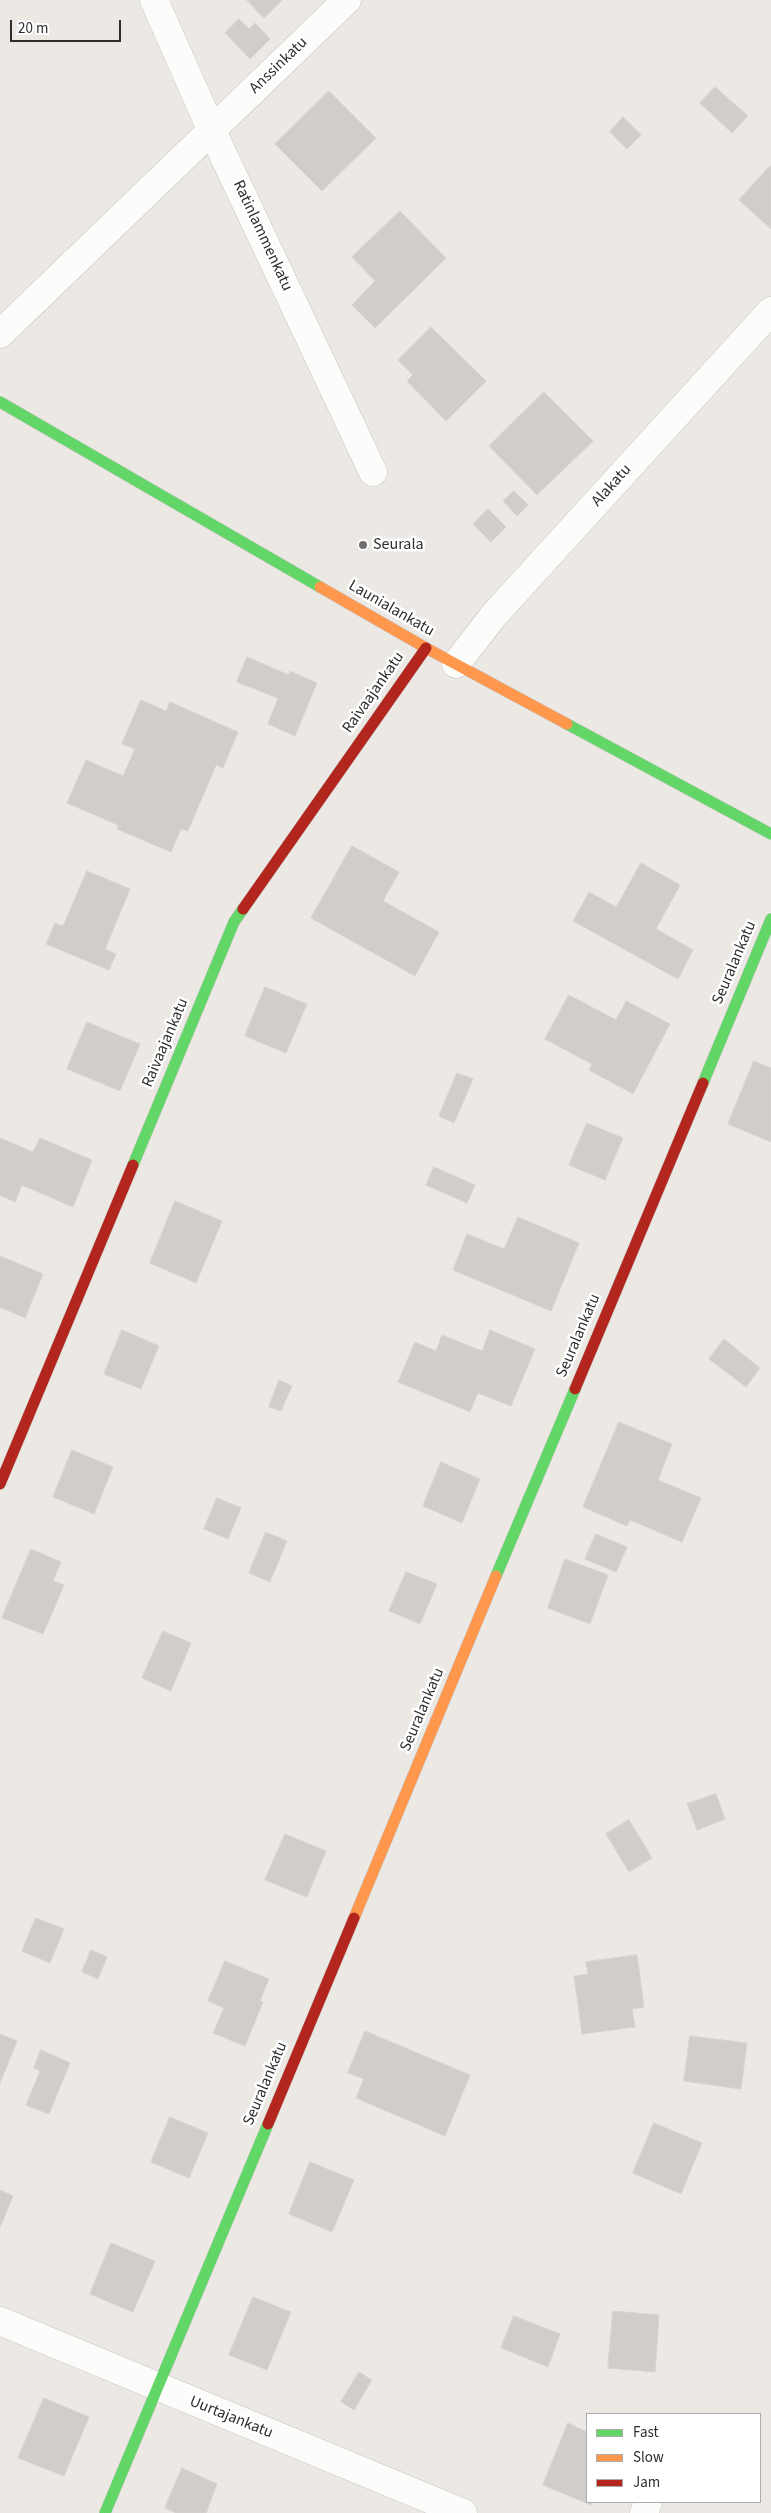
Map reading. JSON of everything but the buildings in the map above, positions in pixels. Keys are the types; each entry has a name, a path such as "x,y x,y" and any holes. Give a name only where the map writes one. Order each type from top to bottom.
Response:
{"street":[{"name":"Ratinlammenkatu","path":"154,0 212,132 373,472"},
{"name":"Anssinkatu","path":"0,334 347,0"},
{"name":"Alakatu","path":"456,664 494,615 771,311"},
{"name":"Launialankatu","path":"0,402 426,648 771,834"},
{"name":"Raivaajankatu","path":"0,1484 234,922 426,648"},
{"name":"Seuralankatu","path":"104,2513 771,919"},
{"name":"Uurtajankatu","path":"0,2321 463,2513"}],"traffic: fast":[{"path":"0,402 320,587"},
{"path":"567,724 771,834"},
{"path":"133,1165 234,922 243,909"},
{"path":"703,1083 771,919"},
{"path":"496,1576 575,1389"},
{"path":"105,2513 268,2124"}],"traffic: slow":[{"path":"320,587 426,648 567,724"},
{"path":"354,1918 496,1576"}],"traffic: jam":[{"path":"243,909 426,648"},
{"path":"575,1389 703,1083"},
{"path":"0,1484 133,1165"},
{"path":"268,2124 354,1918"}],"place":[{"name":"Seurala","path":"363,545"}]}
